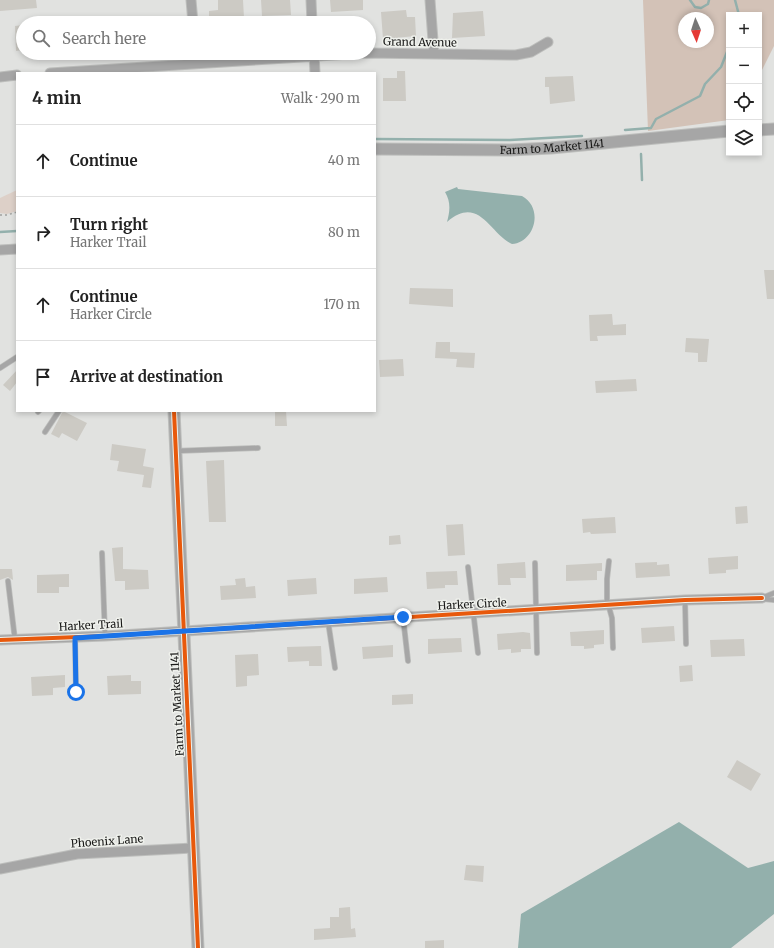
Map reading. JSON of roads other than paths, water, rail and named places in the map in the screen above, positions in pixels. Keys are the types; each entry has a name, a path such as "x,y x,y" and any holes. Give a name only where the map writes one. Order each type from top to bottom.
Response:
{"street":[{"path":"192,0 193,16"},
{"path":"311,0 312,16"},
{"path":"430,0 434,54"},
{"name":"Grand Avenue","path":"376,53 516,55 531,52 548,42"},
{"name":"Grand Avenue","path":"64,72 240,60"},
{"path":"314,60 315,72"},
{"path":"0,76 16,75"},
{"path":"762,130 774,129"},
{"name":"Farm to Market 1141","path":"376,148 510,150 550,148 726,132"},
{"path":"0,250 16,249"},
{"name":"Farm to Market 1141","path":"174,412 182,631 198,948"},
{"name":"Harker Circle","path":"182,631 685,600 762,598"},
{"name":"Harker Trail","path":"0,640 75,638 182,631"},
{"name":"Phoenix Lane","path":"0,869 77,854 193,848"}],"lane":[{"path":"0,368 16,358"},
{"path":"45,432 58,412"},
{"path":"175,451 258,448"},
{"path":"102,553 105,636"},
{"path":"609,561 606,579 612,618 613,648"},
{"path":"535,563 537,592 535,609 537,653"},
{"path":"468,567 478,653"},
{"path":"8,581 15,640"},
{"path":"762,598 774,593"},
{"path":"762,598 774,600"},
{"path":"685,600 686,644"},
{"path":"403,617 408,661"},
{"path":"328,621 335,668"},
{"path":"75,638 76,692"}],"water":[{"path":"457,187 458,189 522,196 529,201 533,208 535,216 531,231 520,242 512,244 504,239 476,214 468,212 458,214 447,222 449,207 445,192"},
{"path":"679,822 748,868 774,861 774,914 731,948 518,948 521,914"}],"waterway":[{"path":"690,0 695,7 701,8 708,4 709,0"},
{"path":"735,0 738,12"},
{"path":"625,130 651,128 656,119 700,96 705,84 721,67 729,48"},
{"path":"376,139 510,140 582,136"},
{"path":"641,154 642,180"},
{"path":"0,232 16,231"}]}
